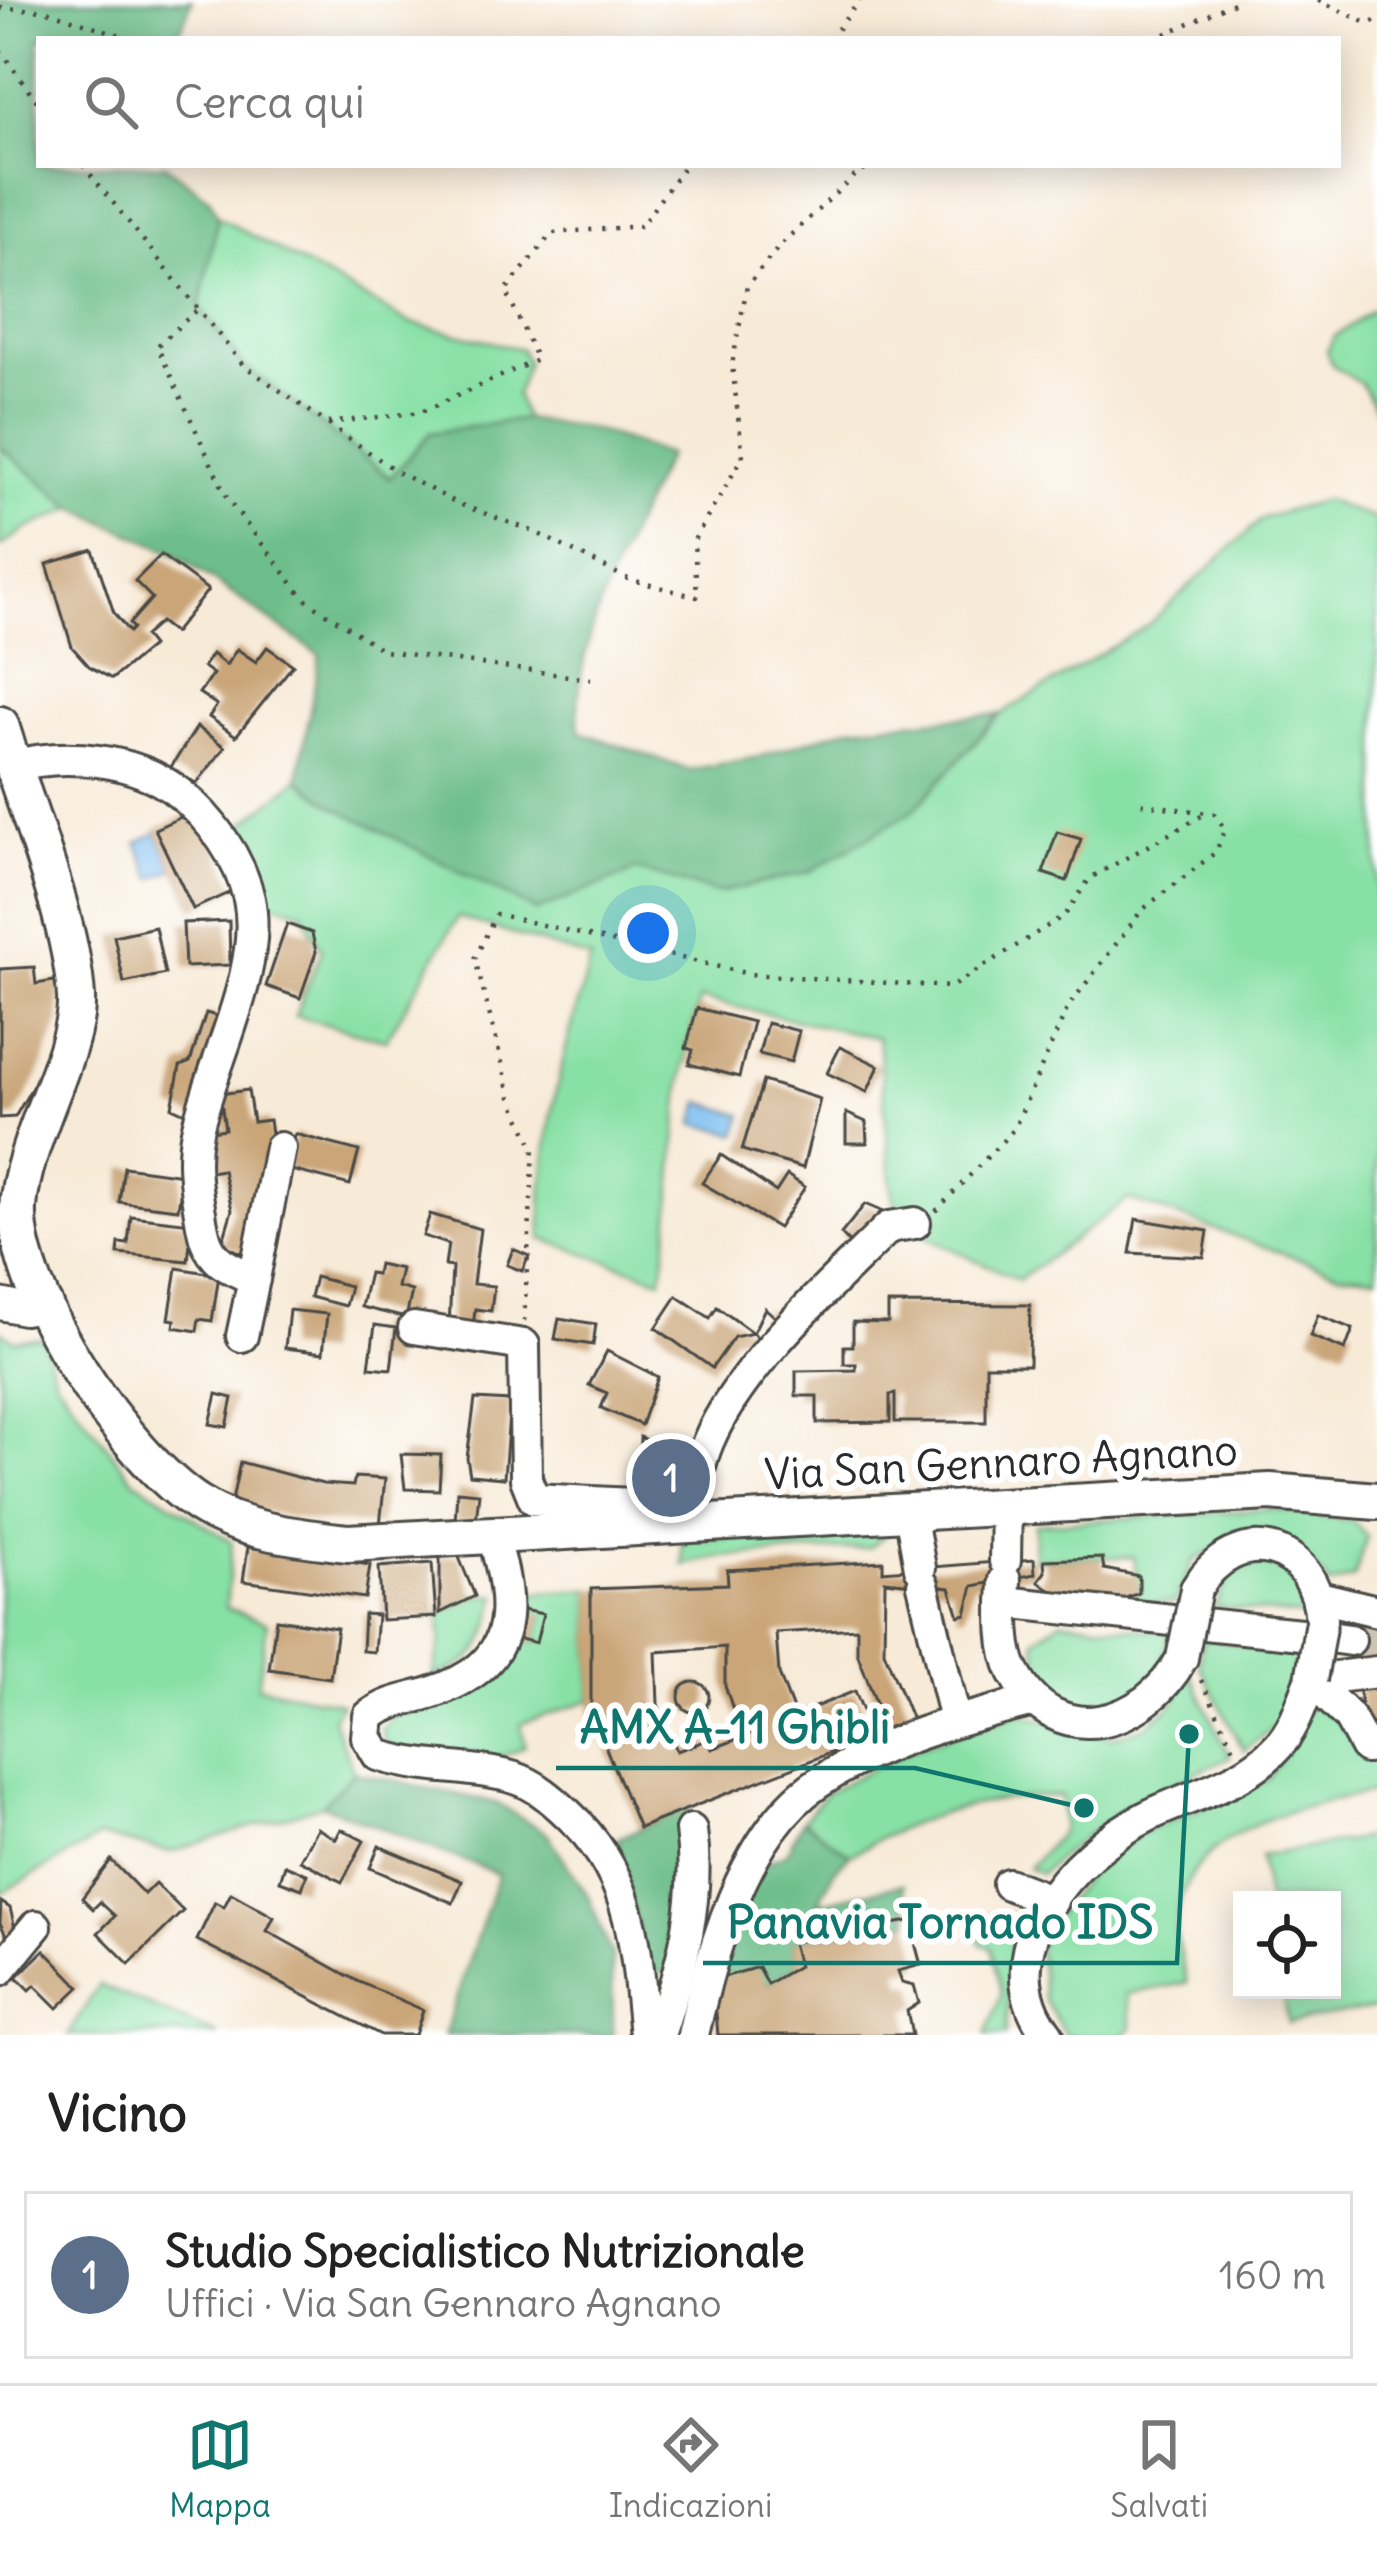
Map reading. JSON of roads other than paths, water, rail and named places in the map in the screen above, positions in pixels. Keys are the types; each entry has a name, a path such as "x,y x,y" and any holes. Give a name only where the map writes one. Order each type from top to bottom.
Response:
{"main road":[{"name":"Via San Gennaro Agnano","path":"0,724 57,913 76,1000 70,1034 12,1180 22,1244 46,1305 104,1408 142,1456 200,1505 273,1534 348,1543 1270,1492 1377,1501"}],"street":[{"path":"12,766 38,759 139,770 168,784 219,832 249,898 249,931 239,995 197,1128 192,1167 205,1242 222,1263 254,1279"},
{"path":"242,1336 280,1148"},
{"path":"689,1525 711,1436 748,1378 889,1227 915,1223"},
{"path":"0,1304 24,1309 46,1305"},
{"path":"414,1328 524,1336 554,1362"},
{"path":"524,1336 526,1480 534,1499 632,1504 632,1527"},
{"path":"1006,1505 1005,1581 1012,1669 1034,1701 1065,1717 1116,1721 1167,1686 1186,1637 1196,1589 1209,1566 1233,1552 1261,1547 1282,1551 1303,1567 1324,1626 1311,1680 1279,1745 1246,1772 1146,1816 1116,1836 1052,1901 1029,1941 1022,1985 1029,2010 1048,2035"},
{"path":"910,1512 956,1720"},
{"path":"493,1536 510,1594 509,1618 498,1645 482,1667 460,1680 388,1702 370,1716 367,1737 378,1755 403,1763 518,1778 548,1796 605,1851 626,1900 645,2035"},
{"path":"1005,1581 1186,1637 1324,1626 1377,1611"},
{"path":"1311,1680 1377,1672"},
{"path":"1311,1680 1349,1717 1366,1748"},
{"path":"693,2035 724,1917 783,1819 815,1784 956,1720 1034,1701"},
{"path":"659,2035 691,1916 697,1868 691,1830"},
{"path":"1008,1884 1052,1901"},
{"path":"0,1970 37,1926"}],"water":[{"path":"157,833 174,869 153,879 137,843"},
{"path":"701,1102 743,1115 738,1134 694,1124"}],"tunnel":[{"path":"1350,1640 1377,1642"}],"place":[{"name":"Studio Specialistico Nutrizionale","path":"671,1478"},
{"name":"Panavia Tornado IDS","path":"1189,1734"},
{"name":"AMX A-11 Ghibli","path":"1084,1808"}]}
